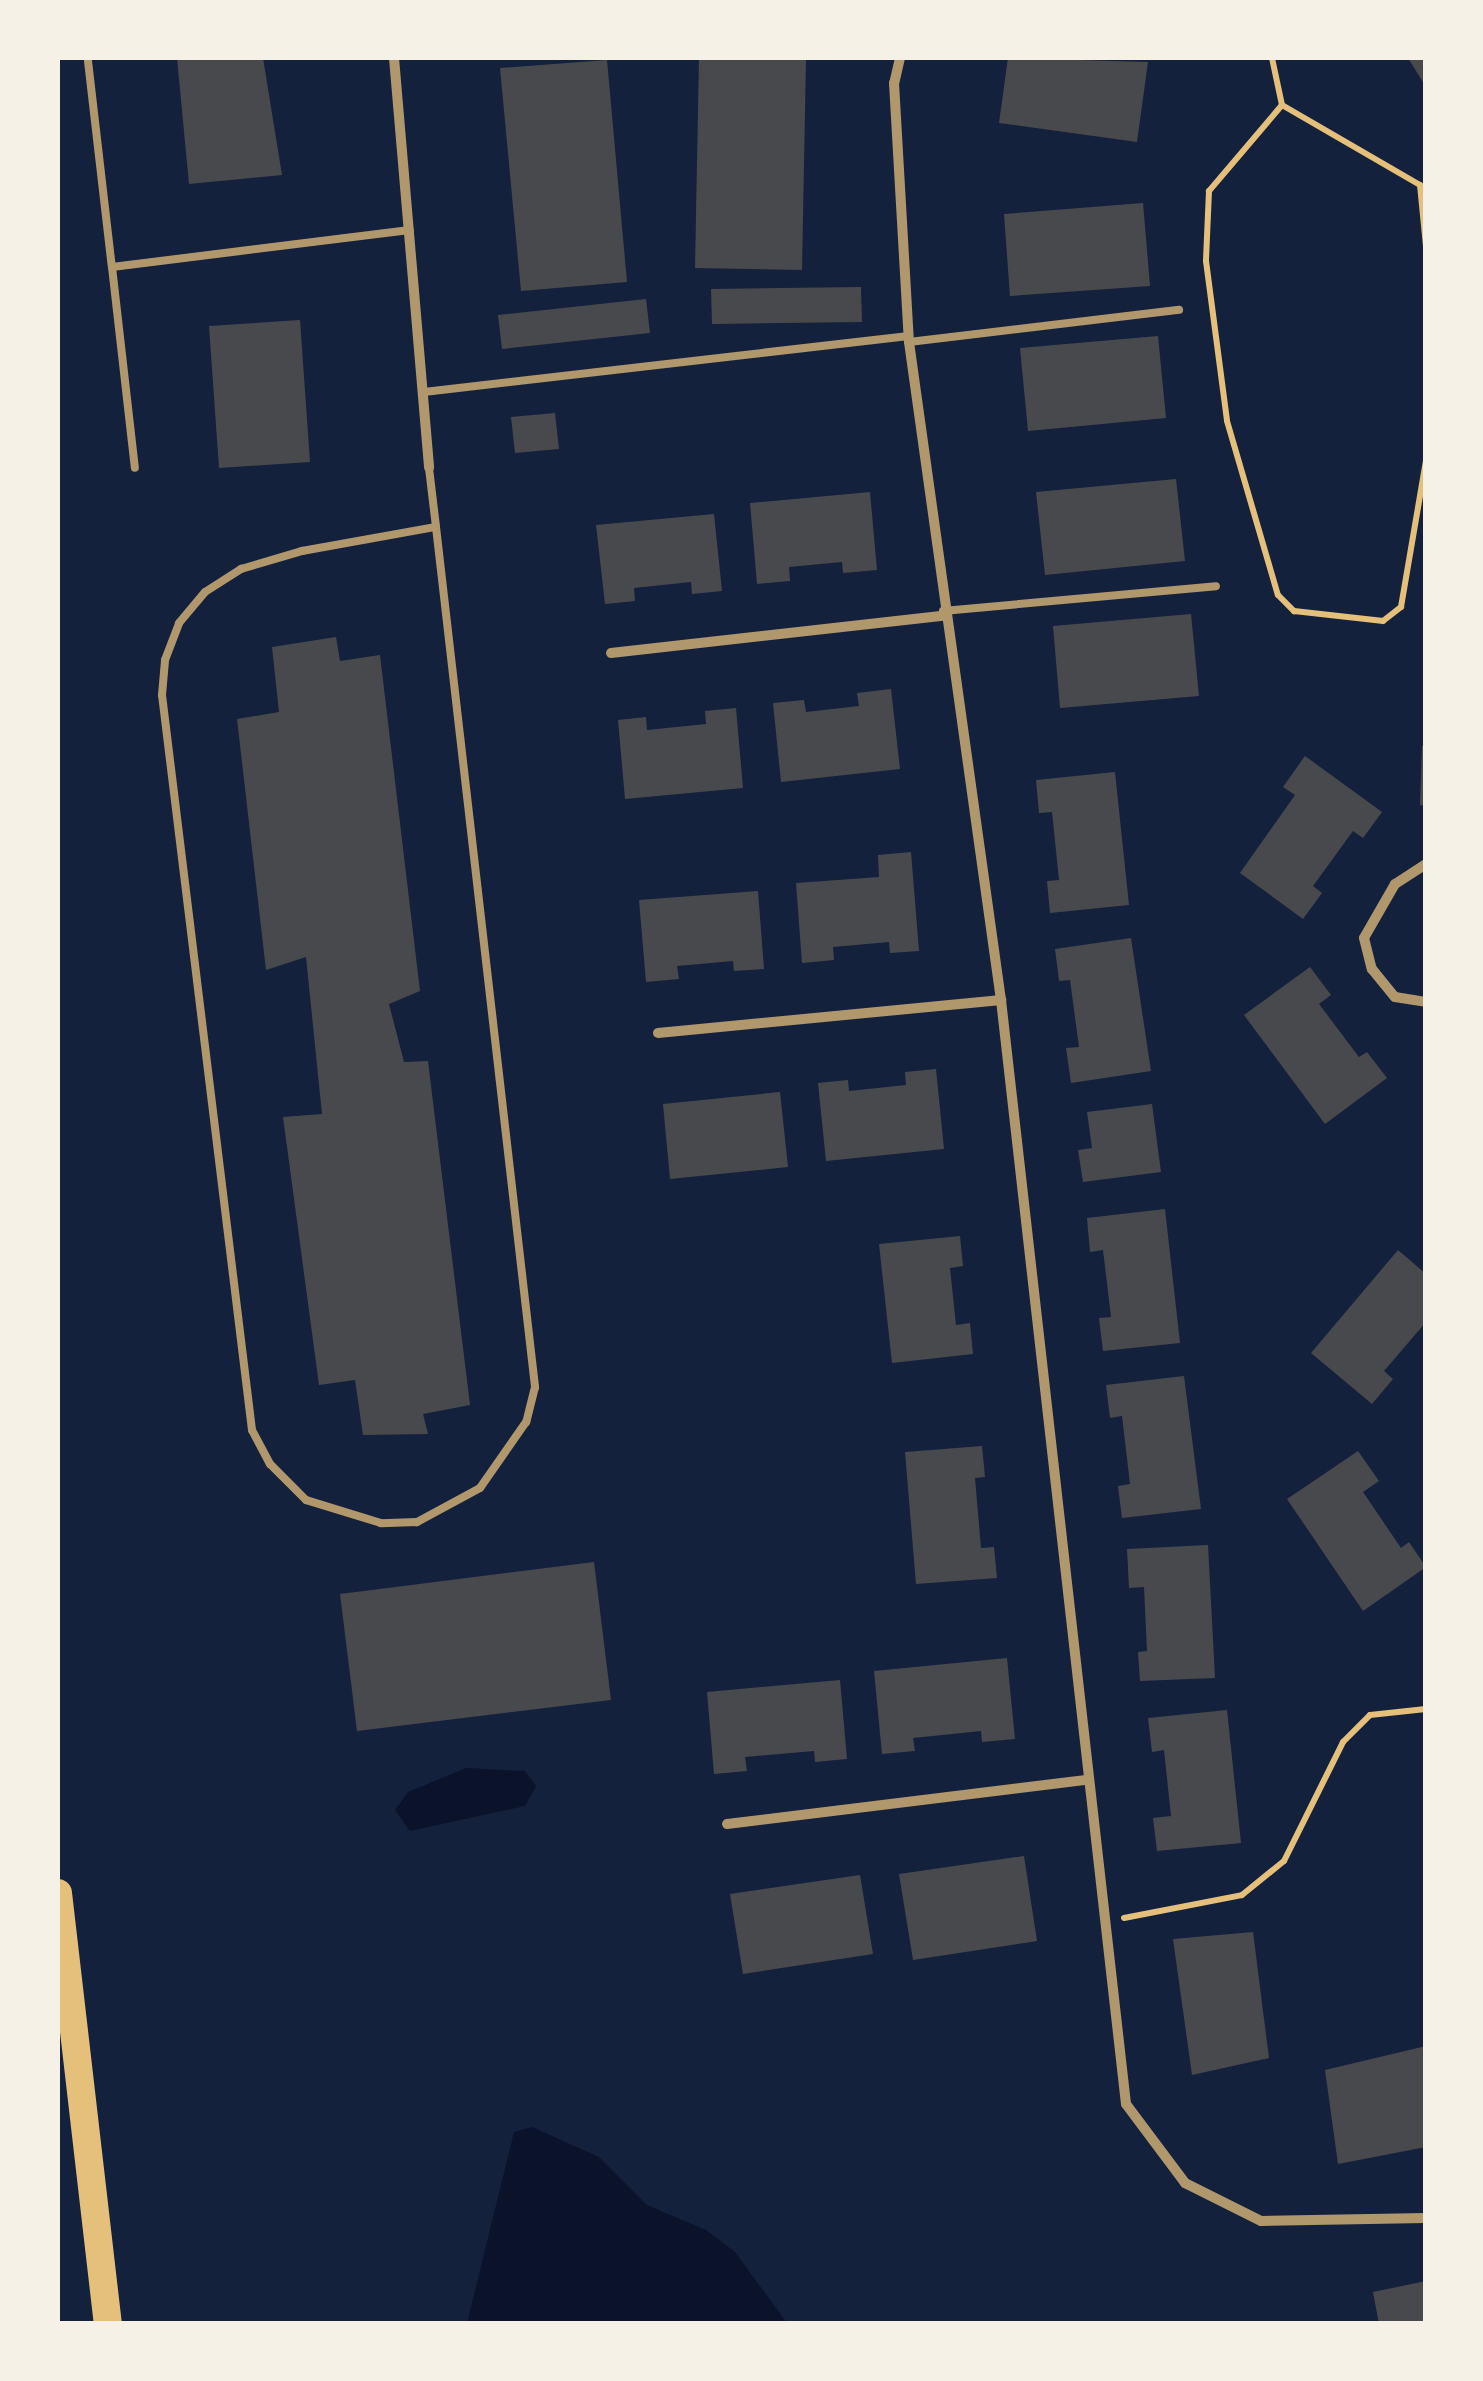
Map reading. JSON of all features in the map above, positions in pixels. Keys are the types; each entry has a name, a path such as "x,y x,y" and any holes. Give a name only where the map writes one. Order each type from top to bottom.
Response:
{"highway":[{"path":"58,1894 108,2324"}],"street":[{"path":"394,58 429,468"},
{"path":"900,58 894,83 909,339 943,614 1001,1000 1086,1780 1126,2104 1185,2183 1261,2222 1426,2218"},
{"path":"611,653 943,614"},
{"path":"1426,864 1396,884 1364,938 1372,969 1395,997 1426,1002"},
{"path":"658,1033 1001,1000"},
{"path":"728,1824 1086,1780"}],"lane":[{"path":"88,61 135,468"},
{"path":"112,267 410,230"},
{"path":"424,392 1179,310"},
{"path":"429,468 436,528 535,1387 526,1422 480,1488 450,1510 417,1522 381,1524 306,1500 270,1464 252,1430 162,696 165,660 179,623 205,592 242,569 302,551 436,528"},
{"path":"943,614 1216,586"}],"path":[{"path":"1272,58 1282,104 1420,185 1426,246"},
{"path":"1282,104 1210,191 1206,261 1228,420 1278,595 1294,611 1384,621 1401,607 1426,460"},
{"path":"1104,1922 1242,1895 1284,1861 1343,1742 1370,1715 1426,1709"}],"water":[{"path":"466,1768 525,1771 536,1786 525,1806 410,1831 395,1810 408,1792"},
{"path":"532,2127 599,2157 647,2205 706,2230 735,2252 787,2323 467,2323 514,2132"}],"building":[{"path":"177,58 263,58 282,175 189,184"},
{"path":"699,58 806,58 802,270 695,268"},
{"path":"1008,58 1148,62 1137,142 999,123"},
{"path":"1408,58 1426,58 1426,87"},
{"path":"607,60 627,282 521,291 500,68"},
{"path":"1143,203 1150,286 1010,296 1004,214"},
{"path":"861,287 862,322 712,324 711,289"},
{"path":"646,299 650,333 502,349 498,315"},
{"path":"300,320 310,462 219,468 209,326"},
{"path":"1158,336 1166,418 1028,431 1020,348"},
{"path":"555,413 559,449 515,453 511,417"},
{"path":"1176,479 1185,561 1045,575 1036,492"},
{"path":"870,492 877,570 843,573 842,562 789,567 790,581 757,584 750,503"},
{"path":"714,514 722,591 692,594 691,582 634,588 635,601 605,604 596,525"},
{"path":"1191,614 1199,696 1060,708 1053,626"},
{"path":"336,637 340,661 380,655 420,991 389,1004 404,1062 428,1061 470,1405 423,1414 428,1434 363,1435 355,1380 319,1385 283,1117 322,1114 306,957 266,970 237,719 279,712 272,647"},
{"path":"891,689 900,769 781,782 773,703 804,700 806,712 859,706 857,693"},
{"path":"736,708 743,788 625,799 618,720 646,717 647,730 706,724 705,711"},
{"path":"1422,746 1426,746 1426,806 1420,805"},
{"path":"1305,756 1382,812 1363,838 1353,831 1313,886 1322,893 1303,919 1240,873 1295,795 1283,787"},
{"path":"1115,772 1129,905 1050,913 1047,881 1059,880 1052,812 1039,813 1036,780"},
{"path":"911,852 919,951 890,953 889,942 833,947 834,960 802,963 796,883 879,877 878,855"},
{"path":"758,891 764,969 734,971 733,961 677,966 679,979 646,982 639,900"},
{"path":"1131,938 1151,1071 1071,1083 1066,1048 1079,1047 1070,980 1059,981 1055,949"},
{"path":"1310,967 1331,995 1319,1004 1359,1057 1367,1052 1387,1078 1325,1124 1244,1015"},
{"path":"936,1069 944,1149 826,1161 818,1083 848,1080 849,1091 906,1085 905,1072"},
{"path":"780,1092 788,1167 670,1179 663,1104"},
{"path":"1152,1104 1161,1172 1083,1182 1078,1150 1092,1148 1087,1112"},
{"path":"1165,1209 1180,1343 1103,1351 1099,1318 1111,1317 1103,1250 1090,1252 1087,1218"},
{"path":"960,1236 963,1266 950,1268 956,1325 970,1323 973,1354 892,1363 879,1244"},
{"path":"1398,1250 1426,1274 1426,1322 1384,1371 1393,1379 1372,1404 1311,1353"},
{"path":"1184,1376 1201,1509 1122,1518 1118,1486 1130,1484 1122,1416 1110,1418 1106,1385"},
{"path":"982,1446 985,1477 975,1478 981,1548 994,1547 997,1578 916,1584 905,1452"},
{"path":"1358,1451 1379,1481 1363,1492 1401,1548 1409,1542 1426,1567 1363,1611 1287,1499"},
{"path":"1208,1545 1215,1678 1140,1681 1138,1652 1147,1651 1144,1587 1129,1588 1127,1549"},
{"path":"594,1562 611,1700 357,1731 340,1594"},
{"path":"1007,1658 1015,1739 982,1742 981,1731 913,1738 915,1751 882,1754 874,1671"},
{"path":"840,1680 847,1759 815,1762 814,1751 745,1757 747,1771 714,1774 707,1692"},
{"path":"1227,1710 1241,1843 1157,1851 1153,1818 1171,1816 1164,1750 1152,1752 1148,1718"},
{"path":"1024,1856 1037,1941 913,1960 899,1874"},
{"path":"860,1875 873,1954 743,1974 730,1894"},
{"path":"1253,1932 1269,2058 1192,2075 1173,1939"},
{"path":"1426,2046 1426,2147 1338,2164 1325,2070"},
{"path":"1426,2281 1426,2324 1379,2324 1373,2292"}]}
